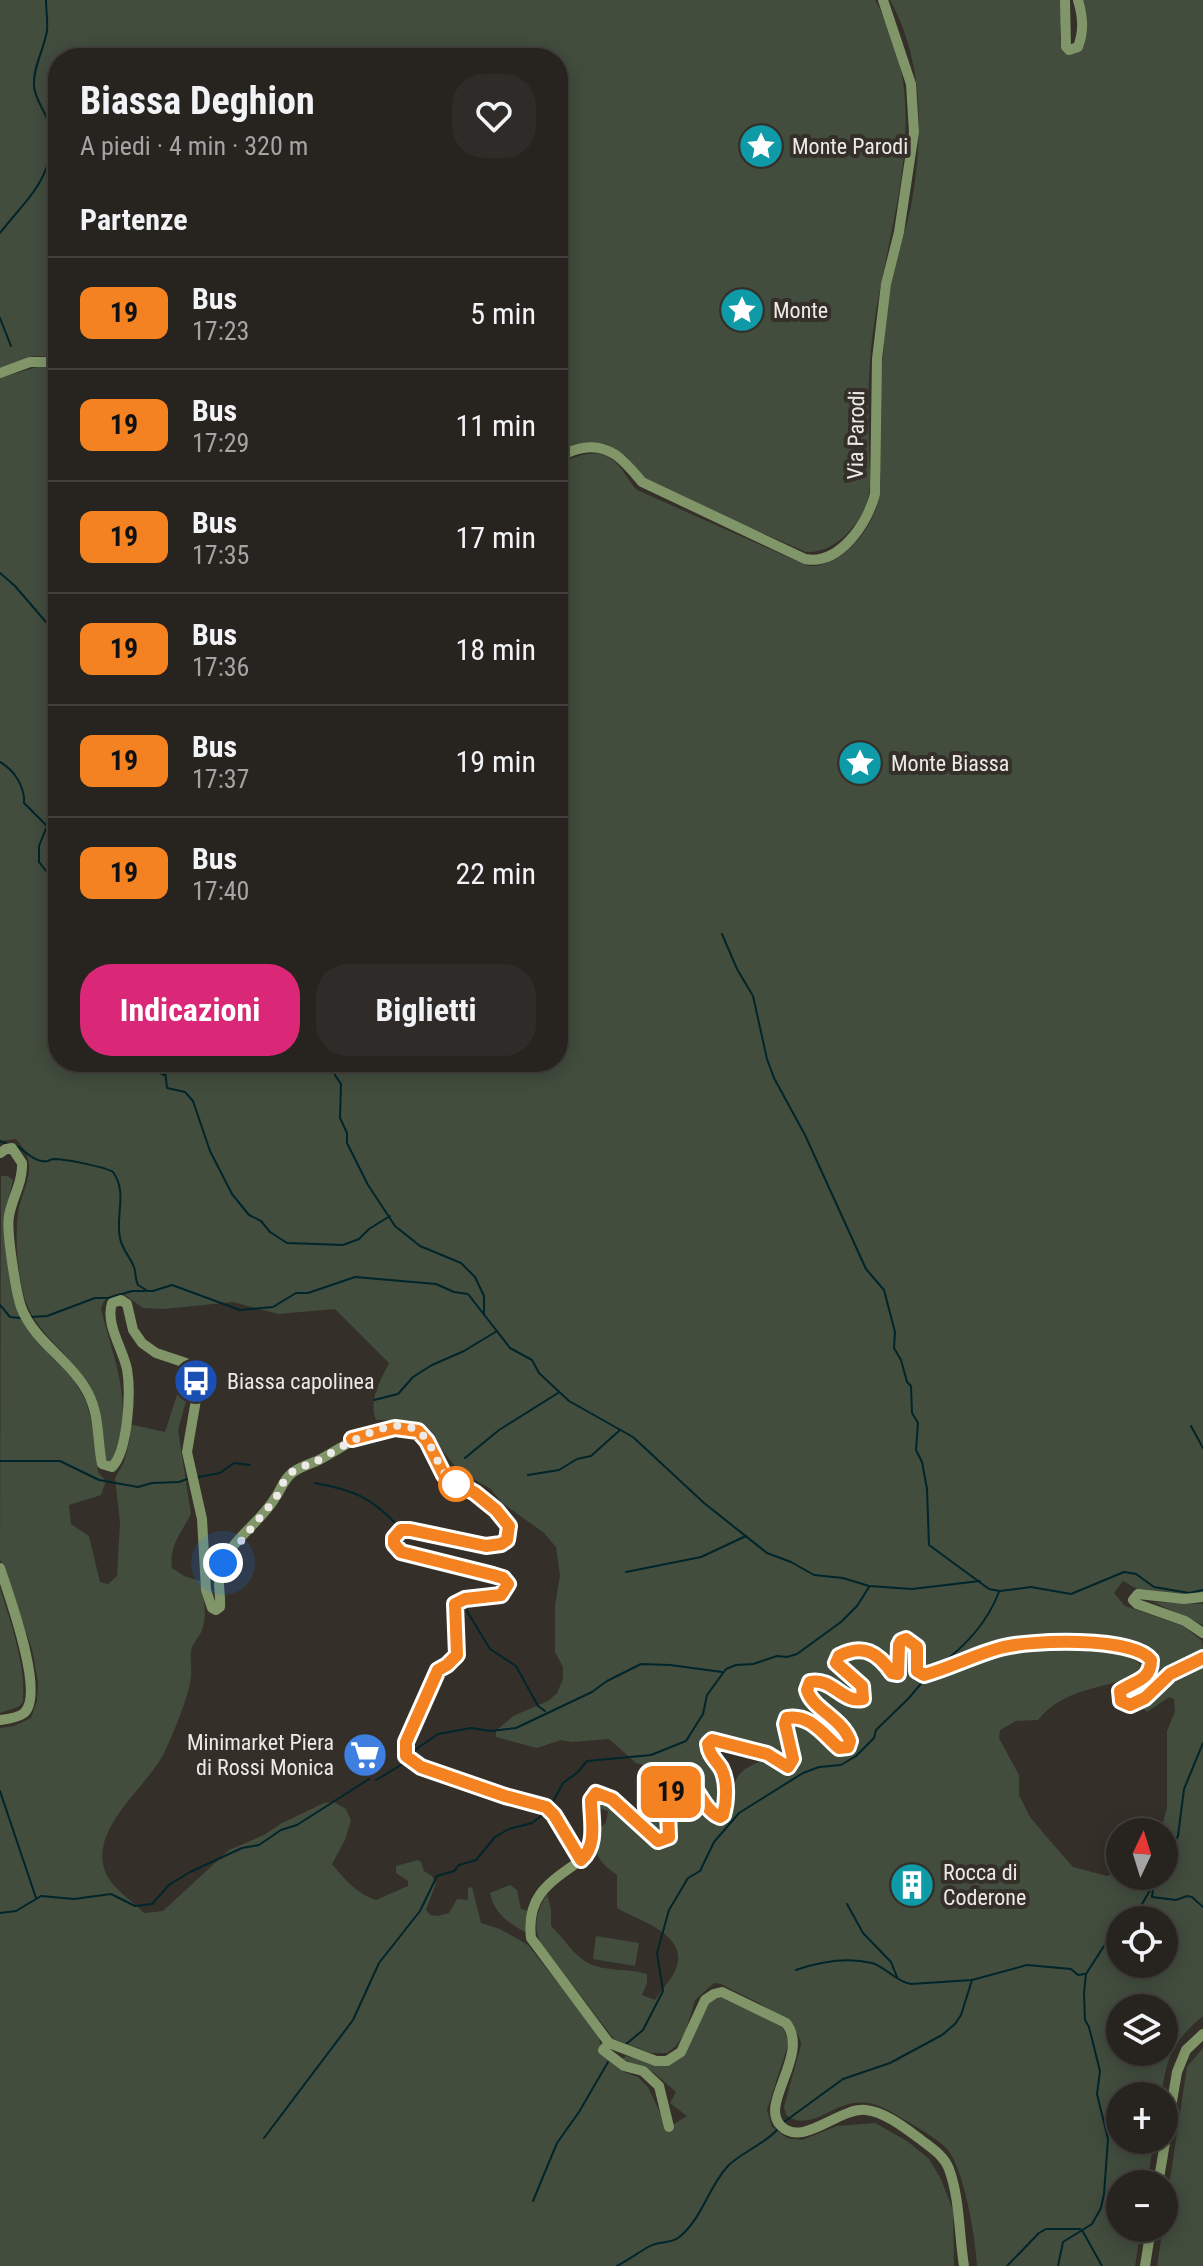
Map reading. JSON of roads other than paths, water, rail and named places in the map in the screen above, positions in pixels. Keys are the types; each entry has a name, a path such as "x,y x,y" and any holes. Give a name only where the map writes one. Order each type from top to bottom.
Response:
{"street":[{"name":"Via Parodi","path":"568,453 584,447 605,449 627,463 645,484 805,559 822,560 843,546 857,531 872,506 875,494 877,359 886,284 899,232 914,132 911,84 883,0"},
{"path":"1065,0 1064,37 1069,50 1078,47 1081,37 1083,23 1078,0"},
{"path":"0,373 30,362 48,362"},
{"path":"0,1153 12,1148 22,1163 9,1224 22,1309 34,1330 89,1395 100,1431 102,1464 112,1467 118,1461 126,1416 127,1370 110,1318 112,1303 121,1300 127,1304 133,1330 148,1349 186,1363 195,1373 197,1394 187,1452 202,1519 206,1590 212,1608 216,1610 220,1607 219,1577 223,1563 276,1498 289,1475 352,1439 369,1433 402,1427 418,1431 427,1441 444,1475 475,1493 507,1522 507,1540 494,1546 410,1530 401,1530 394,1538 394,1544 401,1552 493,1575 503,1578 508,1584 501,1595 465,1599 455,1604 457,1655 438,1670 406,1742 405,1751 413,1763 421,1767 546,1807 581,1860"},
{"path":"0,1568 18,1619 30,1691 28,1708 23,1714 0,1720"},
{"path":"1203,1597 1161,1598 1138,1594 1133,1600 1135,1604 1185,1621 1203,1633"},
{"path":"964,2265 949,2170 940,2154 908,2130 878,2114 862,2110 832,2118 800,2133 784,2129 775,2117 795,2043 792,2031 786,2023 722,1992 705,2000 681,2052 667,2061 656,2061 609,2043 531,1938 531,1918 538,1895 546,1884 587,1854 593,1821 591,1800 596,1793 612,1799 658,1841 669,1837 668,1812 676,1777 691,1783 711,1813 720,1817 723,1815 726,1800 724,1777 709,1751 708,1744 712,1740 767,1754 788,1767 793,1759 785,1724 787,1718 793,1717 811,1723 839,1748 848,1747 850,1741 845,1729 810,1699 807,1690 810,1682 820,1681 853,1701 863,1699 862,1686 836,1663 839,1656 848,1652 863,1651 878,1655 892,1673 898,1674 899,1645 906,1639 917,1647 917,1671 924,1675 1009,1646 1067,1641 1108,1644 1146,1654 1151,1660 1145,1678 1120,1691 1121,1701 1130,1705 1145,1698 1170,1674 1203,1658"},
{"path":"1160,2170 1177,2072 1186,2050 1203,2034"},
{"path":"609,2043 603,2050 624,2066 643,2071 659,2086 669,2127"},
{"path":"1145,2266 1149,2242"}],"waterway":[{"path":"46,0 47,31 34,85 48,122"},
{"path":"0,233 30,197 48,162"},
{"path":"0,318 11,346"},
{"path":"0,573 48,624"},
{"path":"0,762 18,780 24,803 47,826 39,846 39,862 48,873"},
{"path":"722,934 753,996 774,1078 805,1135 866,1269 884,1290 895,1332 894,1348 911,1386 912,1413 918,1423 916,1450 922,1462 927,1489 929,1545 989,1589 1000,1591 1031,1587 1071,1594 1124,1572 1136,1574 1154,1587 1189,1593 1203,1590"},
{"path":"158,1072 164,1075"},
{"path":"165,1072 167,1088 185,1092 193,1101 210,1151 232,1194 249,1215 287,1243 343,1245 359,1239 390,1216"},
{"path":"335,1072 341,1084 340,1118 347,1133 347,1143 368,1185 395,1226 420,1246 461,1263 475,1277 484,1296 484,1315"},
{"path":"0,1141 7,1144"},
{"path":"14,1145 38,1160 67,1160 113,1172 120,1188 121,1242 134,1267 138,1285 146,1290"},
{"path":"30,1317 47,1316 95,1298 109,1298 132,1291 153,1291 172,1285 240,1310 273,1307 296,1293 308,1293 355,1277 436,1284 468,1294 510,1348 532,1360 539,1373 569,1401 633,1437 704,1503 767,1553 814,1575 843,1578 869,1586 912,1589 980,1581"},
{"path":"0,1305 10,1317 20,1318"},
{"path":"374,1400 398,1394 413,1377 497,1331"},
{"path":"465,1458 499,1430 558,1393"},
{"path":"1191,1426 1203,1448"},
{"path":"528,1475 559,1470 577,1459 591,1456 620,1430"},
{"path":"0,1461 60,1461 99,1480 138,1487 187,1479"},
{"path":"198,1477 220,1473 234,1463 250,1465"},
{"path":"315,1483 360,1496 397,1525"},
{"path":"626,1572 701,1557 746,1536"},
{"path":"550,1807 563,1783 587,1761 651,1755 686,1741 703,1714 707,1695 726,1669 797,1654 841,1622 857,1606 869,1587"},
{"path":"938,1666 974,1634 999,1592"},
{"path":"467,1611 490,1649 516,1666 538,1706 545,1711"},
{"path":"409,1754 438,1734 471,1728 491,1731 516,1728 592,1692 641,1664 722,1672"},
{"path":"625,2045 643,2030 663,1991 657,1953 669,1910 688,1878 700,1871 714,1842 739,1813 803,1773 819,1767 841,1765 856,1756 874,1738 876,1730 925,1679"},
{"path":"1178,1836 1184,1789 1203,1743"},
{"path":"376,1780 406,1762"},
{"path":"0,1913 16,1911 41,1896 74,1899 111,1894 135,1906 152,1904 169,1885 190,1872 242,1848 259,1845 281,1830 297,1825 369,1779"},
{"path":"0,1791 36,1898"},
{"path":"264,2138 353,2020 379,1963 420,1911 437,1876 476,1860 495,1837 509,1829 532,1823 546,1812"},
{"path":"1141,1906 1150,1890"},
{"path":"1153,1890 1152,1897 1176,1900 1187,1896 1203,1907"},
{"path":"847,1904 863,1933 891,1962 897,1977"},
{"path":"1058,2266 1063,2242 1092,2224 1101,2208 1104,2194 1108,2139 1097,2094 1100,2071 1085,2020 1084,1993 1086,1974 1106,1944"},
{"path":"796,1970 833,1961 862,1961 877,1965 911,1984 972,1980 1027,1965 1071,1969 1078,1975 1085,1974"},
{"path":"784,2122 843,2079 890,2063 942,2035 961,2015 972,1980"},
{"path":"533,2201 557,2143 608,2062"},
{"path":"617,2266 652,2245 678,2238 693,2223 727,2167 777,2130"},
{"path":"1007,2266 1046,2229 1080,2229"},
{"path":"1082,2230 1102,2266"}],"place":[{"name":"Monte Parodi","path":"761,146"},
{"name":"Monte","path":"742,310"},
{"name":"Monte Biassa","path":"860,763"},
{"name":"Biassa capolinea","path":"196,1381"},
{"name":"Minimarket Piera di Rossi Monica","path":"365,1755"},
{"name":"Rocca di Coderone","path":"912,1885"}]}
